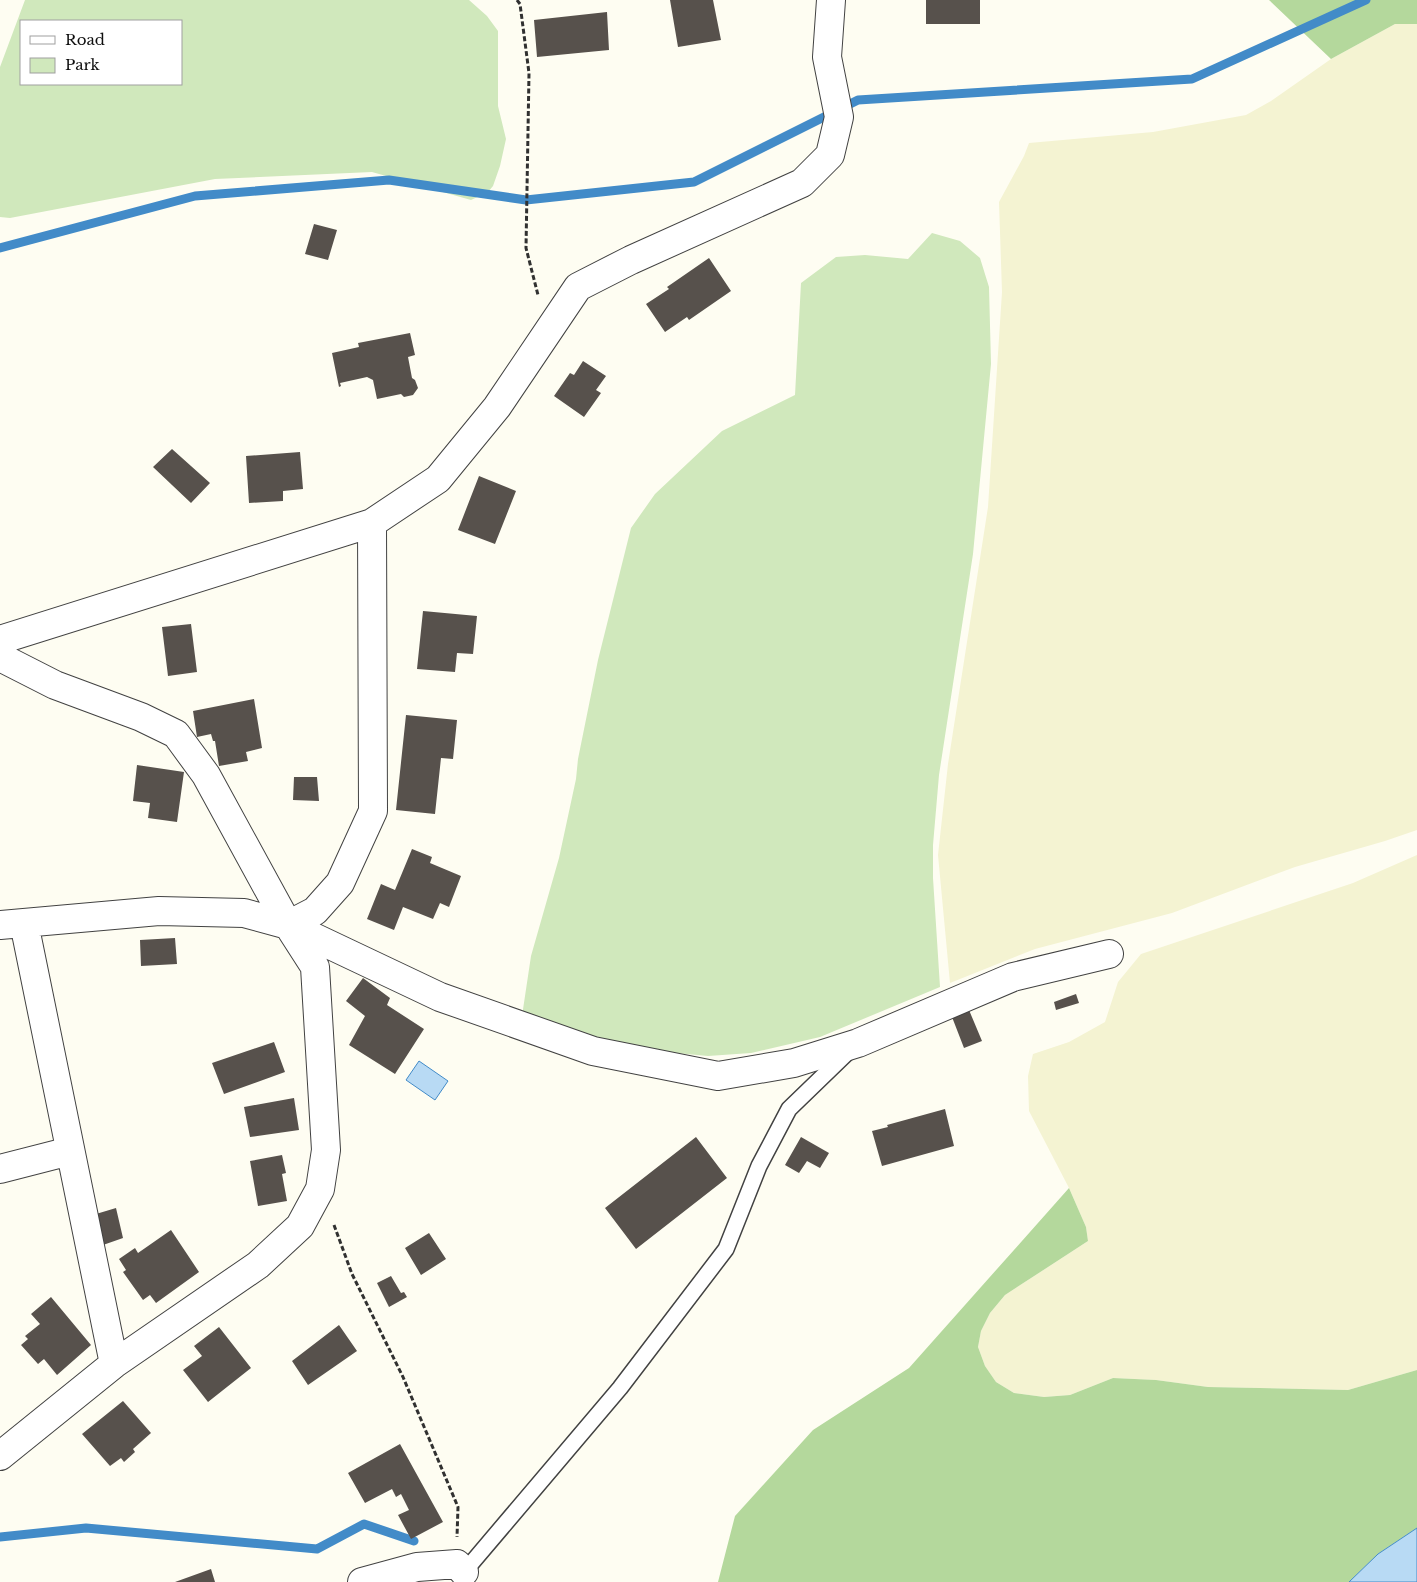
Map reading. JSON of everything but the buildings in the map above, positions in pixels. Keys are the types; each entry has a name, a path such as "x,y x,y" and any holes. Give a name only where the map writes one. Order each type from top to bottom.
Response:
{"street":[{"path":"0,640 372,523 438,479 497,407 578,287 631,260 802,183 830,155 839,117 827,57 831,0"},
{"path":"288,925 315,911 340,883 373,811 372,523"},
{"path":"0,657 55,685 141,717 176,734 206,774 288,925 315,968 326,1150 320,1189 300,1226 258,1265 114,1364 0,1456"},
{"path":"114,1364 70,1151 12,924 159,911 244,913 288,925 440,997 593,1051 718,1076 794,1063 858,1042 1013,977 1110,954"},
{"path":"0,1169 70,1151"},
{"path":"362,1582 417,1567 462,1573"}],"lane":[{"path":"462,1573 620,1388 726,1249 758,1166 790,1110 858,1042"}],"path":[{"path":"517,0 520,4 529,73 526,248 546,332"},
{"path":"320,1189 352,1274 403,1378 458,1507 462,1573"}],"green space":[{"path":"25,0 469,0 487,16 498,31 498,106 506,139 493,186 488,192 471,200 372,172 215,179 10,218 0,217 0,67"},
{"path":"1269,0 1417,0 1417,24 1395,24 1331,59"},
{"path":"1395,24 1417,24 1417,830 1295,867 1172,913 1035,949 950,983 938,855 948,764 988,507 1002,292 999,202 1029,143 1153,132 1246,115 1271,101 1331,59"},
{"path":"932,233 960,241 980,258 989,287 991,364 973,554 939,775 933,845 933,878 940,987 820,1037 751,1053 708,1056 591,1042 522,1016 531,956 559,858 598,660 631,528 655,494 722,431 795,395 801,283 836,257 865,255 908,259"},
{"path":"1417,855 1417,1370 1348,1390 1208,1387 1156,1380 1113,1378 1070,1395 1044,1397 1014,1393 996,1382 985,1366 978,1347 981,1331 990,1313 1005,1295 1088,1241 1086,1227 1069,1188 1029,1111 1028,1076 1033,1054 1069,1042 1105,1022 1118,982 1141,954 1353,883"},
{"path":"1069,1188 1086,1227 1088,1241 1005,1295 990,1313 981,1331 978,1347 985,1366 996,1382 1014,1393 1044,1397 1070,1395 1113,1378 1156,1380 1208,1387 1348,1390 1417,1370 1417,1528 1378,1554 1349,1582 718,1582 735,1516 813,1430 909,1368"}],"water":[{"path":"419,1061 448,1081 435,1100 406,1080"},
{"path":"1417,1528 1417,1582 1349,1582 1378,1554"}],"waterway":[{"path":"0,248 195,196 389,180 526,200 694,182 858,100 1192,79 1366,0"},
{"path":"0,1537 86,1528 317,1549 364,1524 414,1541"}]}
